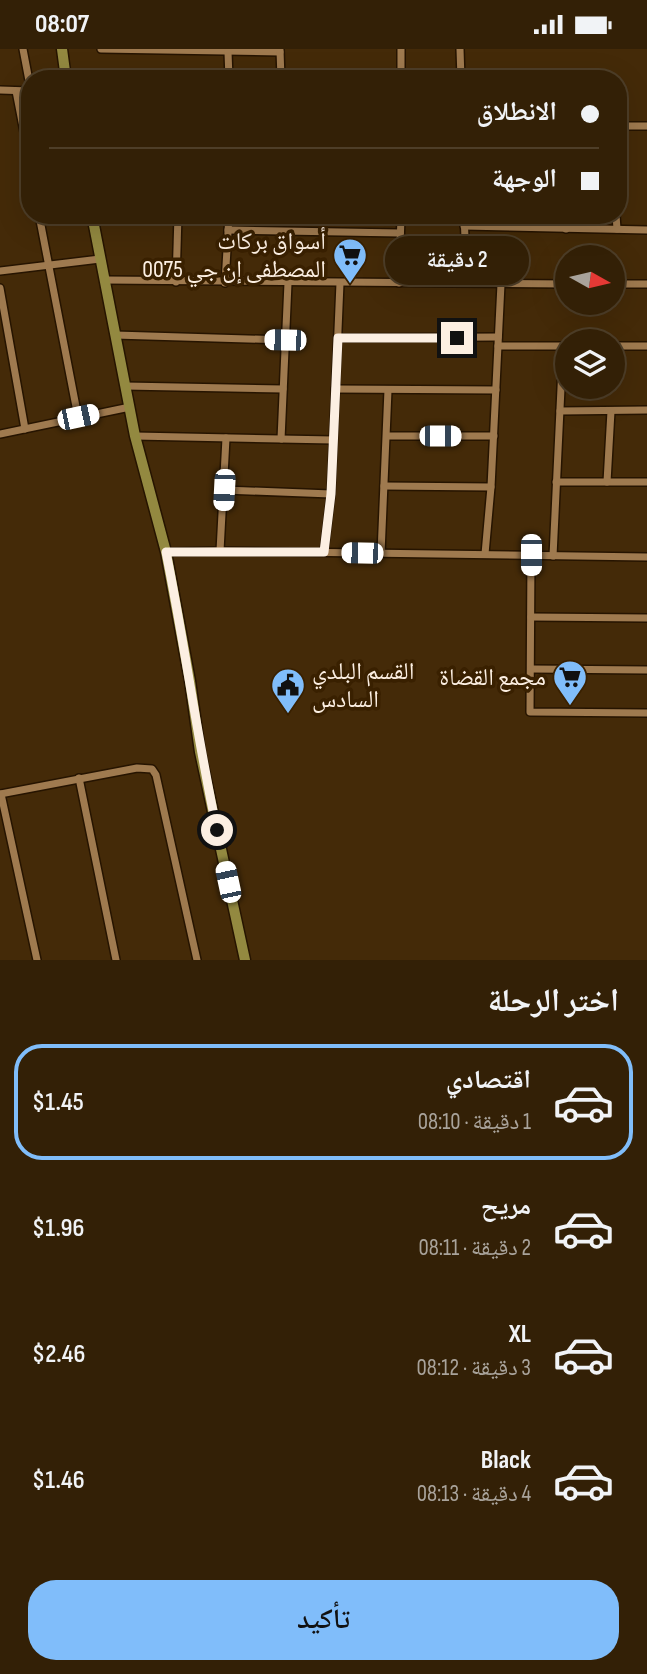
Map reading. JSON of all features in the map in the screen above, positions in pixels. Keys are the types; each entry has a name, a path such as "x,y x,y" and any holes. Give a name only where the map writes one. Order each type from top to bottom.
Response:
{"street":[{"path":"23,49 27,70"},
{"path":"62,49 65,70"},
{"path":"102,49 280,50 281,70"},
{"path":"401,49 401,70"},
{"path":"460,49 461,70"},
{"path":"228,51 229,70"},
{"path":"0,90 21,90"},
{"path":"16,91 21,117"},
{"path":"627,126 647,127"},
{"path":"42,224 78,417"},
{"path":"94,224 135,436 166,552 200,752 245,960"},
{"path":"176,282 178,224"},
{"path":"225,283 228,224"},
{"path":"399,283 400,224"},
{"path":"566,224 566,229"},
{"path":"617,224 617,229"},
{"path":"467,283 464,226 647,230"},
{"path":"228,230 400,233"},
{"path":"0,271 100,259"},
{"path":"105,280 555,284"},
{"path":"281,439 288,283"},
{"path":"324,552 331,494 340,283"},
{"path":"485,554 501,284"},
{"path":"625,284 647,284"},
{"path":"0,288 25,429"},
{"path":"116,335 285,340"},
{"path":"338,338 498,337"},
{"path":"498,346 555,346"},
{"path":"625,346 647,346"},
{"path":"125,386 283,389"},
{"path":"335,389 496,390"},
{"path":"381,553 388,390"},
{"path":"552,556 560,399"},
{"path":"0,434 130,407"},
{"path":"559,411 647,411"},
{"path":"607,482 611,411"},
{"path":"135,436 333,440"},
{"path":"387,436 494,436"},
{"path":"220,551 226,438"},
{"path":"556,482 647,482"},
{"path":"384,486 491,488"},
{"path":"224,490 331,494"},
{"path":"166,552 647,557"},
{"path":"531,555 530,712 647,713"},
{"path":"531,617 647,618"},
{"path":"531,669 647,670"},
{"path":"37,960 0,794 146,767 152,769 156,775 197,960"},
{"path":"79,778 116,960"}],"place":[{"name":"أسواق بركات المصطفی إن جي 0075","path":"350,285"},
{"name":"مجمع القضاة","path":"570,707"},
{"name":"القسم البلدي السادس","path":"288,715"}],"route":[{"path":"217,830 200,752 166,552 324,552 331,494 338,338 457,338"}]}
